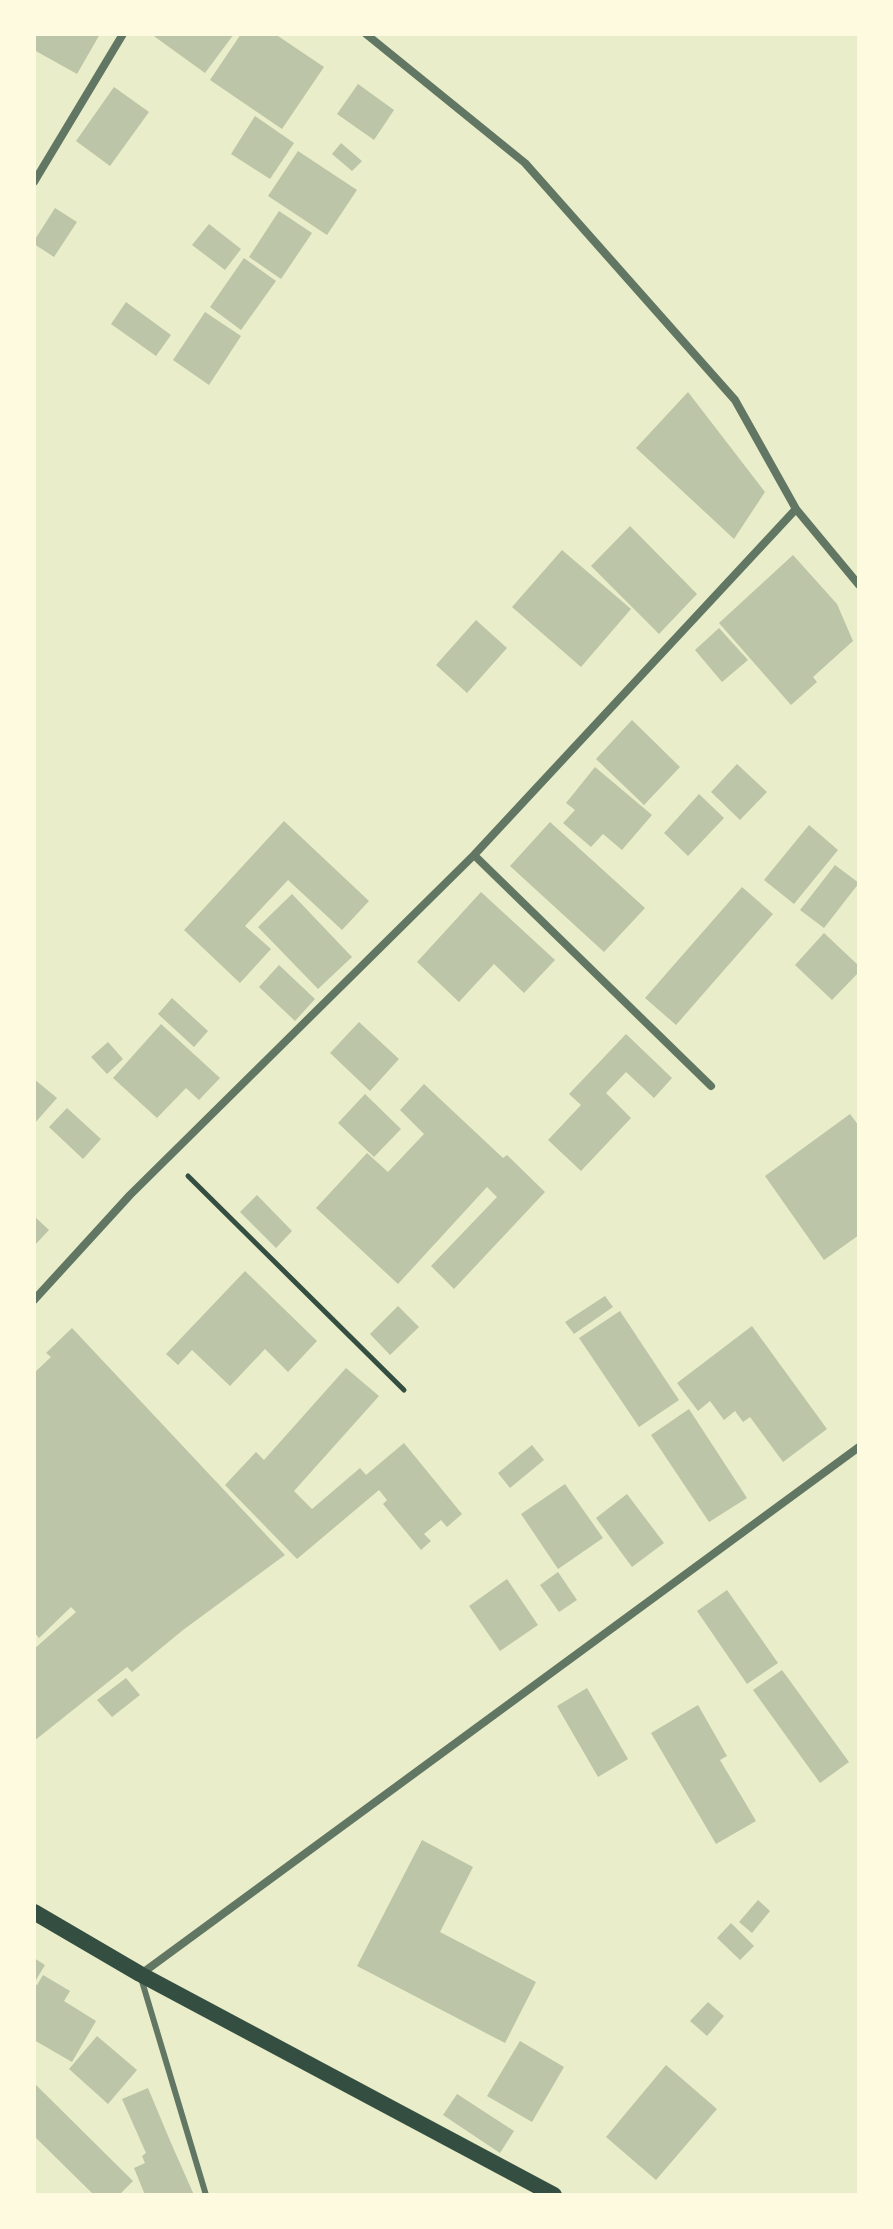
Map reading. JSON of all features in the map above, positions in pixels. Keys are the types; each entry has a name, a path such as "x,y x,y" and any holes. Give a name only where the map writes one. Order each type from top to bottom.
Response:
{"main road":[{"path":"34,1912 140,1974 554,2195"}],"street":[{"path":"34,182 123,34"},
{"path":"366,34 525,163 735,400 796,509 859,585"},
{"path":"34,1300 130,1195 474,855 796,509"},
{"path":"474,855 711,1086"},
{"path":"140,1974 859,1447"}],"lane":[{"path":"140,1974 206,2195"}],"path":[{"path":"170,1158 404,1390"}],"building":[{"path":"34,34 100,34 77,74 34,50"},
{"path":"151,34 234,34 205,73"},
{"path":"241,34 275,34 324,67 282,129 210,80"},
{"path":"358,84 394,110 374,140 337,114"},
{"path":"114,87 149,112 110,166 76,141"},
{"path":"255,116 294,143 270,179 231,154"},
{"path":"341,143 362,161 352,171 332,154"},
{"path":"298,151 357,190 327,235 268,196"},
{"path":"55,208 77,222 54,257 34,241"},
{"path":"279,211 312,233 281,279 249,257"},
{"path":"209,224 241,249 225,270 192,245"},
{"path":"244,258 276,281 241,330 210,307"},
{"path":"126,302 171,335 156,356 111,324"},
{"path":"205,312 241,336 209,385 173,360"},
{"path":"688,392 765,492 734,539 636,448"},
{"path":"630,526 697,594 659,634 591,566"},
{"path":"562,550 631,609 581,667 512,607"},
{"path":"793,555 837,604 853,641 813,677 817,682 791,705 719,623"},
{"path":"476,620 507,648 467,693 436,665"},
{"path":"719,628 748,660 722,682 695,650"},
{"path":"632,720 680,767 644,805 596,759"},
{"path":"737,764 767,792 740,820 711,792"},
{"path":"595,767 652,815 622,850 603,834 591,847 563,823 575,810 566,803"},
{"path":"699,794 724,818 688,856 664,833"},
{"path":"284,821 369,901 342,930 288,880 245,926 271,949 240,983 184,930"},
{"path":"550,822 645,908 604,952 510,866"},
{"path":"809,825 838,850 794,904 764,880"},
{"path":"835,865 859,883 824,928 800,910"},
{"path":"742,887 773,914 676,1025 645,998"},
{"path":"481,892 555,960 524,993 494,964 459,1002 417,962"},
{"path":"292,894 352,957 318,989 258,927"},
{"path":"824,933 859,966 859,972 832,1000 795,965"},
{"path":"279,965 315,999 295,1021 259,987"},
{"path":"172,998 208,1031 194,1047 158,1014"},
{"path":"359,1022 399,1059 370,1091 330,1053"},
{"path":"161,1024 220,1078 199,1100 186,1088 157,1118 113,1078"},
{"path":"626,1034 672,1078 654,1098 626,1072 606,1093 631,1118 581,1171 548,1140 581,1105 569,1094"},
{"path":"108,1042 123,1059 107,1074 91,1057"},
{"path":"34,1079 57,1098 34,1124"},
{"path":"424,1084 503,1158 507,1155 545,1192 454,1289 431,1266 497,1197 487,1187 398,1284 316,1208 367,1153 388,1172 424,1134 400,1110"},
{"path":"365,1094 401,1129 374,1157 338,1123"},
{"path":"67,1108 101,1139 83,1159 49,1127"},
{"path":"850,1114 859,1126 859,1235 824,1260 765,1176"},
{"path":"257,1195 292,1231 276,1248 240,1212"},
{"path":"34,1216 49,1230 34,1246"},
{"path":"245,1271 317,1341 288,1372 265,1349 230,1386 192,1350 178,1365 166,1354"},
{"path":"605,1296 613,1307 574,1334 565,1322"},
{"path":"398,1306 419,1327 390,1355 370,1334"},
{"path":"620,1311 679,1400 639,1427 579,1338"},
{"path":"752,1326 827,1429 783,1462 750,1417 743,1422 735,1411 724,1420 710,1401 698,1411 677,1383"},
{"path":"72,1328 285,1555 132,1672 127,1667 34,1741 34,1649 76,1612 71,1607 39,1638 34,1632 34,1373 51,1357 46,1353"},
{"path":"346,1368 379,1396 294,1491 312,1509 360,1468 366,1475 404,1443 462,1514 447,1527 441,1520 424,1534 431,1541 421,1550 383,1504 387,1500 379,1490 297,1559 225,1485 256,1452 264,1460"},
{"path":"689,1409 747,1498 709,1522 651,1435"},
{"path":"532,1445 544,1460 510,1488 498,1473"},
{"path":"565,1484 603,1538 558,1569 521,1514"},
{"path":"627,1494 664,1543 632,1567 596,1518"},
{"path":"558,1572 577,1600 559,1612 540,1585"},
{"path":"507,1579 538,1625 500,1651 469,1606"},
{"path":"727,1590 778,1663 747,1684 697,1611"},
{"path":"782,1670 849,1762 820,1783 753,1690"},
{"path":"126,1678 140,1695 112,1717 97,1700"},
{"path":"587,1688 628,1759 598,1777 557,1706"},
{"path":"698,1705 727,1756 720,1760 756,1821 716,1844 651,1733"},
{"path":"422,1840 473,1867 440,1932 536,1982 505,2043 357,1966"},
{"path":"758,1900 770,1911 752,1933 739,1922"},
{"path":"731,1923 754,1946 740,1960 717,1938"},
{"path":"34,1958 45,1965 36,1980 34,1979"},
{"path":"43,1975 70,1991 64,2001 96,2021 72,2062 34,2040 34,1984 37,1985"},
{"path":"708,2002 724,2016 707,2036 690,2021"},
{"path":"97,2036 137,2070 108,2104 69,2069"},
{"path":"520,2041 564,2067 532,2122 487,2096"},
{"path":"666,2065 717,2109 656,2180 606,2137"},
{"path":"34,2083 133,2181 119,2195 94,2195 34,2136"},
{"path":"148,2088 194,2195 145,2195 134,2168 145,2163 142,2156 146,2153 122,2099"},
{"path":"457,2094 514,2131 500,2153 443,2115"}]}
